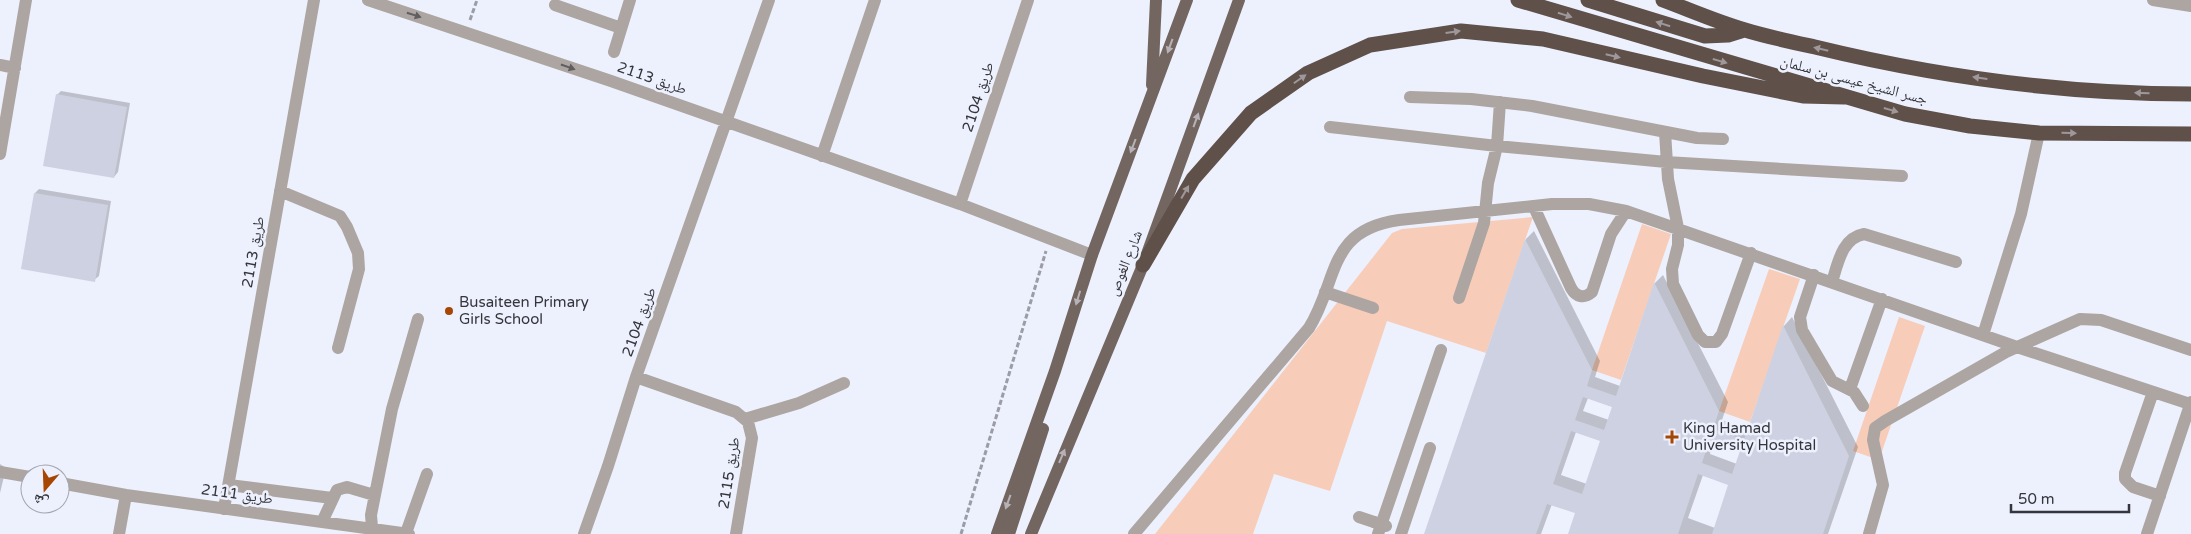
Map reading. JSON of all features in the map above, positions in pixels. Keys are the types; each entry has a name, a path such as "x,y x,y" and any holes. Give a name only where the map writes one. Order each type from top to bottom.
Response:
{"highway":[{"name":"جسر الشيخ عيسى بن سلمان","path":"1518,0 1844,97 1933,120 2039,133 2191,134"},
{"path":"1588,0 1705,36 1728,35 1744,30"},
{"name":"جسر الشيخ عيسى بن سلمان","path":"1663,0 1744,30 1851,56 1972,77 2047,86 2187,94"},
{"path":"1143,265 1193,179 1251,113 1308,73 1370,45 1461,31 1534,38 1803,96 1844,97"}],"main road":[{"path":"1150,100 1156,0"},
{"name":"شارع الغوص","path":"997,534 1055,371 1092,255 1187,0"},
{"name":"شارع الغوص","path":"1031,534 1143,265 1240,0"},
{"path":"1009,534 1052,405 1055,371"}],"street":[{"path":"0,154 26,0"},
{"name":"طريق 2113","path":"224,509 314,0"},
{"name":"طريق 2113","path":"368,0 726,121"},
{"path":"614,52 630,0"},
{"name":"طريق 2104","path":"584,534 636,377 769,0"},
{"path":"822,156 875,0"},
{"name":"طريق 2104","path":"960,204 1028,0"},
{"path":"2153,0 2191,6"},
{"path":"555,5 621,28"},
{"path":"0,65 15,68"},
{"path":"1410,96 1500,102 1571,112 1697,138 1723,139"},
{"path":"1459,298 1484,223 1488,183 1496,146 1500,102"},
{"path":"726,121 960,204 1092,255"},
{"path":"1330,126 1496,146 1666,162 1902,176"},
{"path":"1665,132 1666,162 1671,199 1678,228 1678,245 1672,269 1672,284 1698,335 1705,342 1716,342 1722,334 1751,253"},
{"path":"1983,335 2021,214 2039,133"},
{"path":"280,191 340,216 347,226 358,253 359,269 338,348"},
{"path":"1134,534 1309,328 1321,305 1338,256 1349,241 1364,230 1381,222 1485,211 1580,204 1626,211 2017,347 2191,403 2147,534"},
{"path":"1534,207 1571,288 1578,296 1583,297 1592,292 1611,234 1626,211"},
{"path":"1832,282 1849,240 1856,235 1864,234 1956,262"},
{"path":"1814,275 1800,317 1802,330 1832,381 1850,389 1858,396 1863,406"},
{"path":"1325,292 1373,308"},
{"path":"1850,389 1882,299"},
{"path":"1869,534 1878,509 1883,485 1873,440 1875,428 2017,347 2074,321 2087,318 2101,320 2191,350"},
{"path":"372,528 371,515 374,495 392,409 418,319"},
{"path":"1379,527 1441,350"},
{"name":"طريق 2115","path":"636,377 736,412 750,426 752,438 736,534"},
{"name":"طريق 2115","path":"745,419 799,403 844,383"},
{"path":"2153,392 2125,473 2125,479 2133,487 2160,496"},
{"path":"1359,517 1379,527 1402,533 1430,448"},
{"path":"0,472 20,475"},
{"path":"408,533 427,474"},
{"path":"229,484 332,498"},
{"name":"طريق 2111","path":"70,485 224,509 408,533"},
{"path":"322,522 332,498 338,490 347,487 374,495"},
{"path":"119,534 126,495"}],"path":[{"path":"466,32 477,0"},
{"path":"960,534 1050,238"}],"shaded area":[{"path":"1533,217 1486,353 1387,321 1330,491 1274,474 1253,534 1155,534 1392,233 1402,229"},
{"path":"1642,224 1671,234 1621,380 1592,370"},
{"path":"1769,269 1800,279 1750,422 1719,411"},
{"path":"1899,317 1925,326 1879,460 1853,451"}],"building":[{"path":"56,94 127,107 114,178 43,166"},
{"path":"34,193 108,205 95,282 21,269"},
{"path":"1525,239 1592,370 1587,386 1616,396 1654,282 1719,411 1713,429 1744,440 1783,325 1849,456 1823,534 1712,534 1728,485 1698,474 1678,534 1568,534 1575,513 1547,504 1536,534 1424,534","holes":["1583,397 1612,407 1604,430 1575,420","1571,431 1600,441 1582,494 1553,484","1709,441 1740,451 1732,474 1702,463"]}],"place":[{"name":"Busaiteen Primary Girls School","path":"449,311"},
{"name":"King Hamad University Hospital","path":"1672,437"}]}
